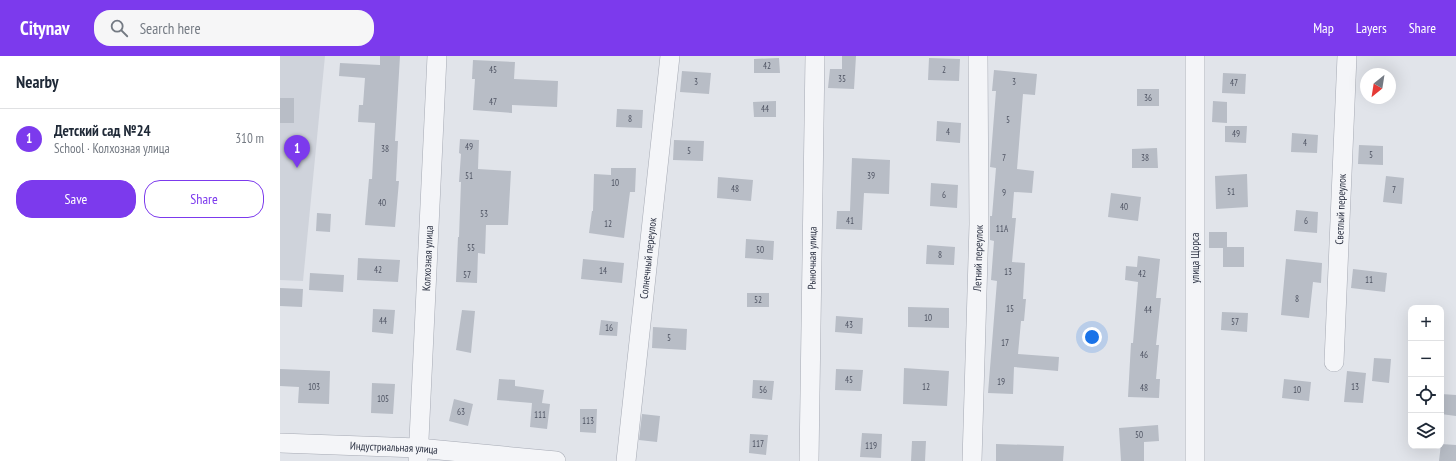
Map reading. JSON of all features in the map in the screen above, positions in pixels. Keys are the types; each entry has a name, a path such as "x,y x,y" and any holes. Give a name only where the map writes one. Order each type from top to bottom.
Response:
{"street":[{"name":"Колхозная улица","path":"418,455 437,56"},
{"name":"Солнечный переулок","path":"626,461 670,56"},
{"name":"Рыночная улица","path":"809,461 815,56"},
{"name":"Летний переулок","path":"972,461 979,224 978,56"},
{"name":"улица Щорса","path":"1195,56 1195,461"},
{"name":"Светлый переулок","path":"1334,362 1348,56"},
{"name":"Индустриальная улица","path":"280,443 418,455 556,461"}],"shaded area":[{"path":"280,56 325,56 303,281 280,280"}],"building":[{"path":"380,56 400,56 395,141 398,141 396,181 399,181 395,227 365,225 369,179 372,179 375,123 358,122 359,105 363,105 365,78 339,76 340,63 380,65"},
{"path":"842,56 856,56 854,89 828,88 830,69 842,69"},
{"path":"779,58 780,73 754,73 754,59"},
{"path":"929,58 960,59 959,81 928,80"},
{"path":"473,60 515,62 514,79 558,81 557,107 512,105 512,113 473,110 475,79 472,79"},
{"path":"994,70 1037,74 1035,95 1023,94 1017,169 1034,171 1032,193 1014,192 1012,218 1016,218 1012,262 1025,263 1023,299 1026,299 1024,321 1021,321 1018,354 1059,357 1058,371 1014,367 1013,394 988,393 997,281 991,280 994,241 990,240 990,216 992,216 996,168 990,167 996,91 992,91"},
{"path":"682,71 711,73 709,94 680,92"},
{"path":"1223,73 1246,74 1245,94 1222,93"},
{"path":"1137,89 1159,89 1159,106 1137,106"},
{"path":"280,98 294,98 294,123 280,123"},
{"path":"776,101 776,117 754,117 753,102"},
{"path":"1213,101 1227,102 1227,123 1212,122"},
{"path":"617,109 643,110 642,128 616,127"},
{"path":"937,121 961,123 960,143 936,141"},
{"path":"1225,126 1247,126 1246,143 1225,142"},
{"path":"1292,133 1318,135 1317,153 1291,152"},
{"path":"460,139 479,140 478,169 511,171 508,225 486,225 485,254 478,253 477,283 456,282 461,182 459,182 461,154 459,153"},
{"path":"674,140 704,141 703,161 673,160"},
{"path":"1359,145 1383,146 1383,165 1358,164"},
{"path":"1157,148 1158,168 1132,168 1132,149"},
{"path":"852,158 890,160 889,194 864,193 862,230 836,229 837,211 850,211"},
{"path":"611,168 636,168 635,192 630,192 624,238 589,233 593,211 594,174 611,175"},
{"path":"1247,174 1248,207 1216,209 1215,176"},
{"path":"1386,176 1404,178 1402,204 1383,202"},
{"path":"718,177 753,180 751,201 717,198"},
{"path":"931,183 958,185 957,208 930,206"},
{"path":"1111,193 1141,197 1138,221 1108,217"},
{"path":"1296,210 1318,212 1317,233 1294,231"},
{"path":"317,213 331,214 330,232 316,231"},
{"path":"1209,232 1227,232 1227,247 1244,247 1244,267 1223,267 1223,248 1209,248"},
{"path":"746,239 774,241 773,260 745,258"},
{"path":"927,245 955,247 954,265 926,264"},
{"path":"1138,256 1160,259 1156,298 1161,298 1156,345 1159,345 1156,379 1160,379 1159,398 1128,397 1131,343 1133,343 1138,282 1125,280 1126,266 1137,267"},
{"path":"358,258 400,260 398,282 357,280"},
{"path":"583,259 624,263 622,283 581,279"},
{"path":"1286,259 1322,263 1321,283 1313,282 1309,318 1281,315"},
{"path":"1353,269 1387,273 1385,292 1351,288"},
{"path":"310,273 344,275 343,292 309,290"},
{"path":"280,288 303,289 302,307 280,306"},
{"path":"747,293 769,293 769,307 747,307"},
{"path":"908,307 949,308 949,328 908,327"},
{"path":"373,309 395,310 393,334 372,332"},
{"path":"462,310 475,311 471,353 456,350"},
{"path":"1222,312 1248,313 1247,332 1221,330"},
{"path":"836,316 863,318 862,334 835,332"},
{"path":"601,320 618,322 617,336 599,335"},
{"path":"653,327 687,329 686,350 652,348"},
{"path":"1374,358 1391,359 1389,383 1372,381"},
{"path":"904,368 949,371 947,406 903,404"},
{"path":"280,369 330,371 329,404 298,403 299,387 280,386"},
{"path":"836,369 863,370 861,391 835,390"},
{"path":"1347,371 1366,373 1363,403 1344,402"},
{"path":"499,379 515,380 515,386 544,390 542,403 550,404 547,429 530,427 532,403 497,400"},
{"path":"1284,379 1311,382 1309,401 1282,398"},
{"path":"753,380 774,381 772,400 752,398"},
{"path":"372,383 395,384 393,414 371,413"},
{"path":"1444,394 1456,395 1456,416 1444,414"},
{"path":"454,399 473,404 468,426 449,421"},
{"path":"580,409 597,409 596,433 580,432"},
{"path":"642,414 660,416 657,442 639,440"},
{"path":"1158,425 1159,441 1144,442 1144,461 1121,461 1119,428"},
{"path":"862,433 882,434 881,458 860,457"},
{"path":"750,434 768,435 766,455 749,453"},
{"path":"912,441 926,441 925,461 911,461"},
{"path":"996,444 1064,446 1063,461 996,461"},
{"path":"1444,444 1456,445 1456,461 1439,461 1440,449 1444,449"}],"place":[{"name":"Детский сад №24","path":"297,168"}]}
